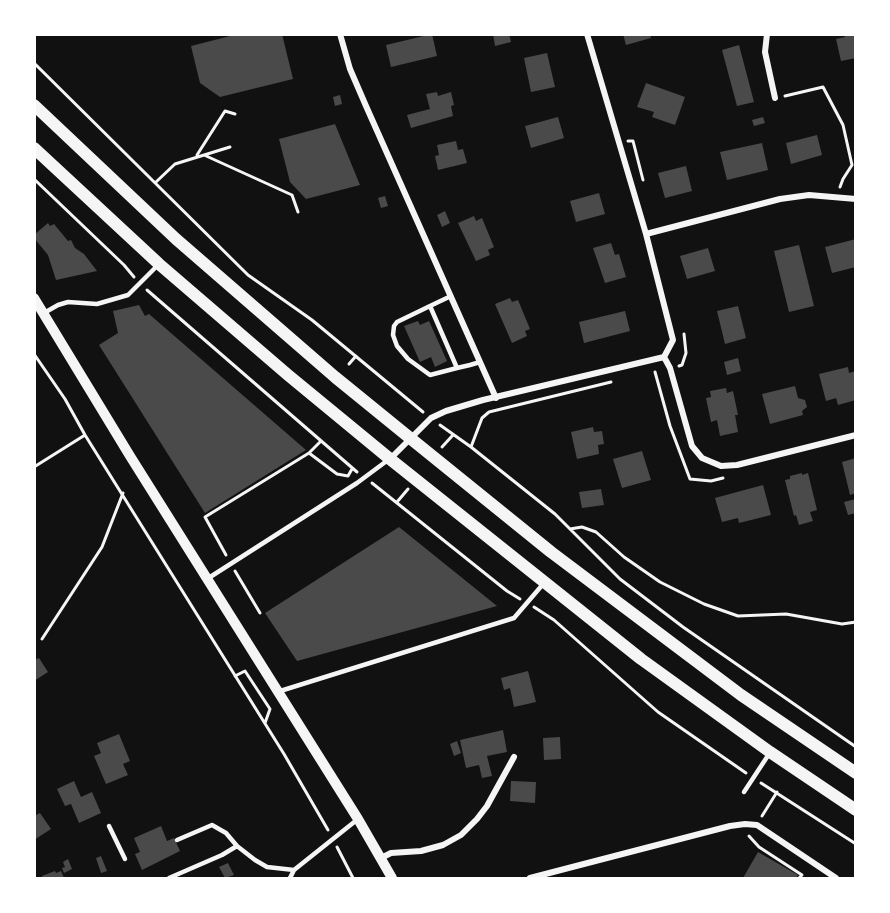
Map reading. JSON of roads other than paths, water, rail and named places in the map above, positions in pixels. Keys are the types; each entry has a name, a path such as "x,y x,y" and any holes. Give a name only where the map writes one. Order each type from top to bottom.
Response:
{"main road":[{"path":"34,105 176,239 410,438 551,552 732,688 855,773"},
{"path":"34,148 159,264 390,459 641,658 770,752 855,810"}],"street":[{"path":"340,34 350,69 496,398"},
{"path":"587,34 646,234 672,340 664,357"},
{"path":"767,34 765,52 775,98"},
{"path":"646,234 780,198 809,195 855,199"},
{"path":"34,298 207,580 358,819 392,879"},
{"path":"390,459 431,418 446,411 664,357"},
{"path":"664,357 670,368 692,446 702,458 721,466 737,465 855,435"},
{"path":"381,858 392,853 443,845 461,835 487,806 514,757"},
{"path":"530,879 730,826 757,825 836,879"}],"lane":[{"path":"44,313 68,302 97,304 128,296 159,264"},
{"path":"450,296 397,322 394,327 394,341 408,358 430,375 480,362"},
{"path":"430,306 457,368"},
{"path":"207,580 357,483 390,459"},
{"path":"278,692 513,618 544,583"},
{"path":"744,792 770,752"},
{"path":"290,879 294,870 358,819"},
{"path":"177,840 212,825 267,867 294,870"},
{"path":"109,826 125,859"},
{"path":"169,879 237,846"}]}
